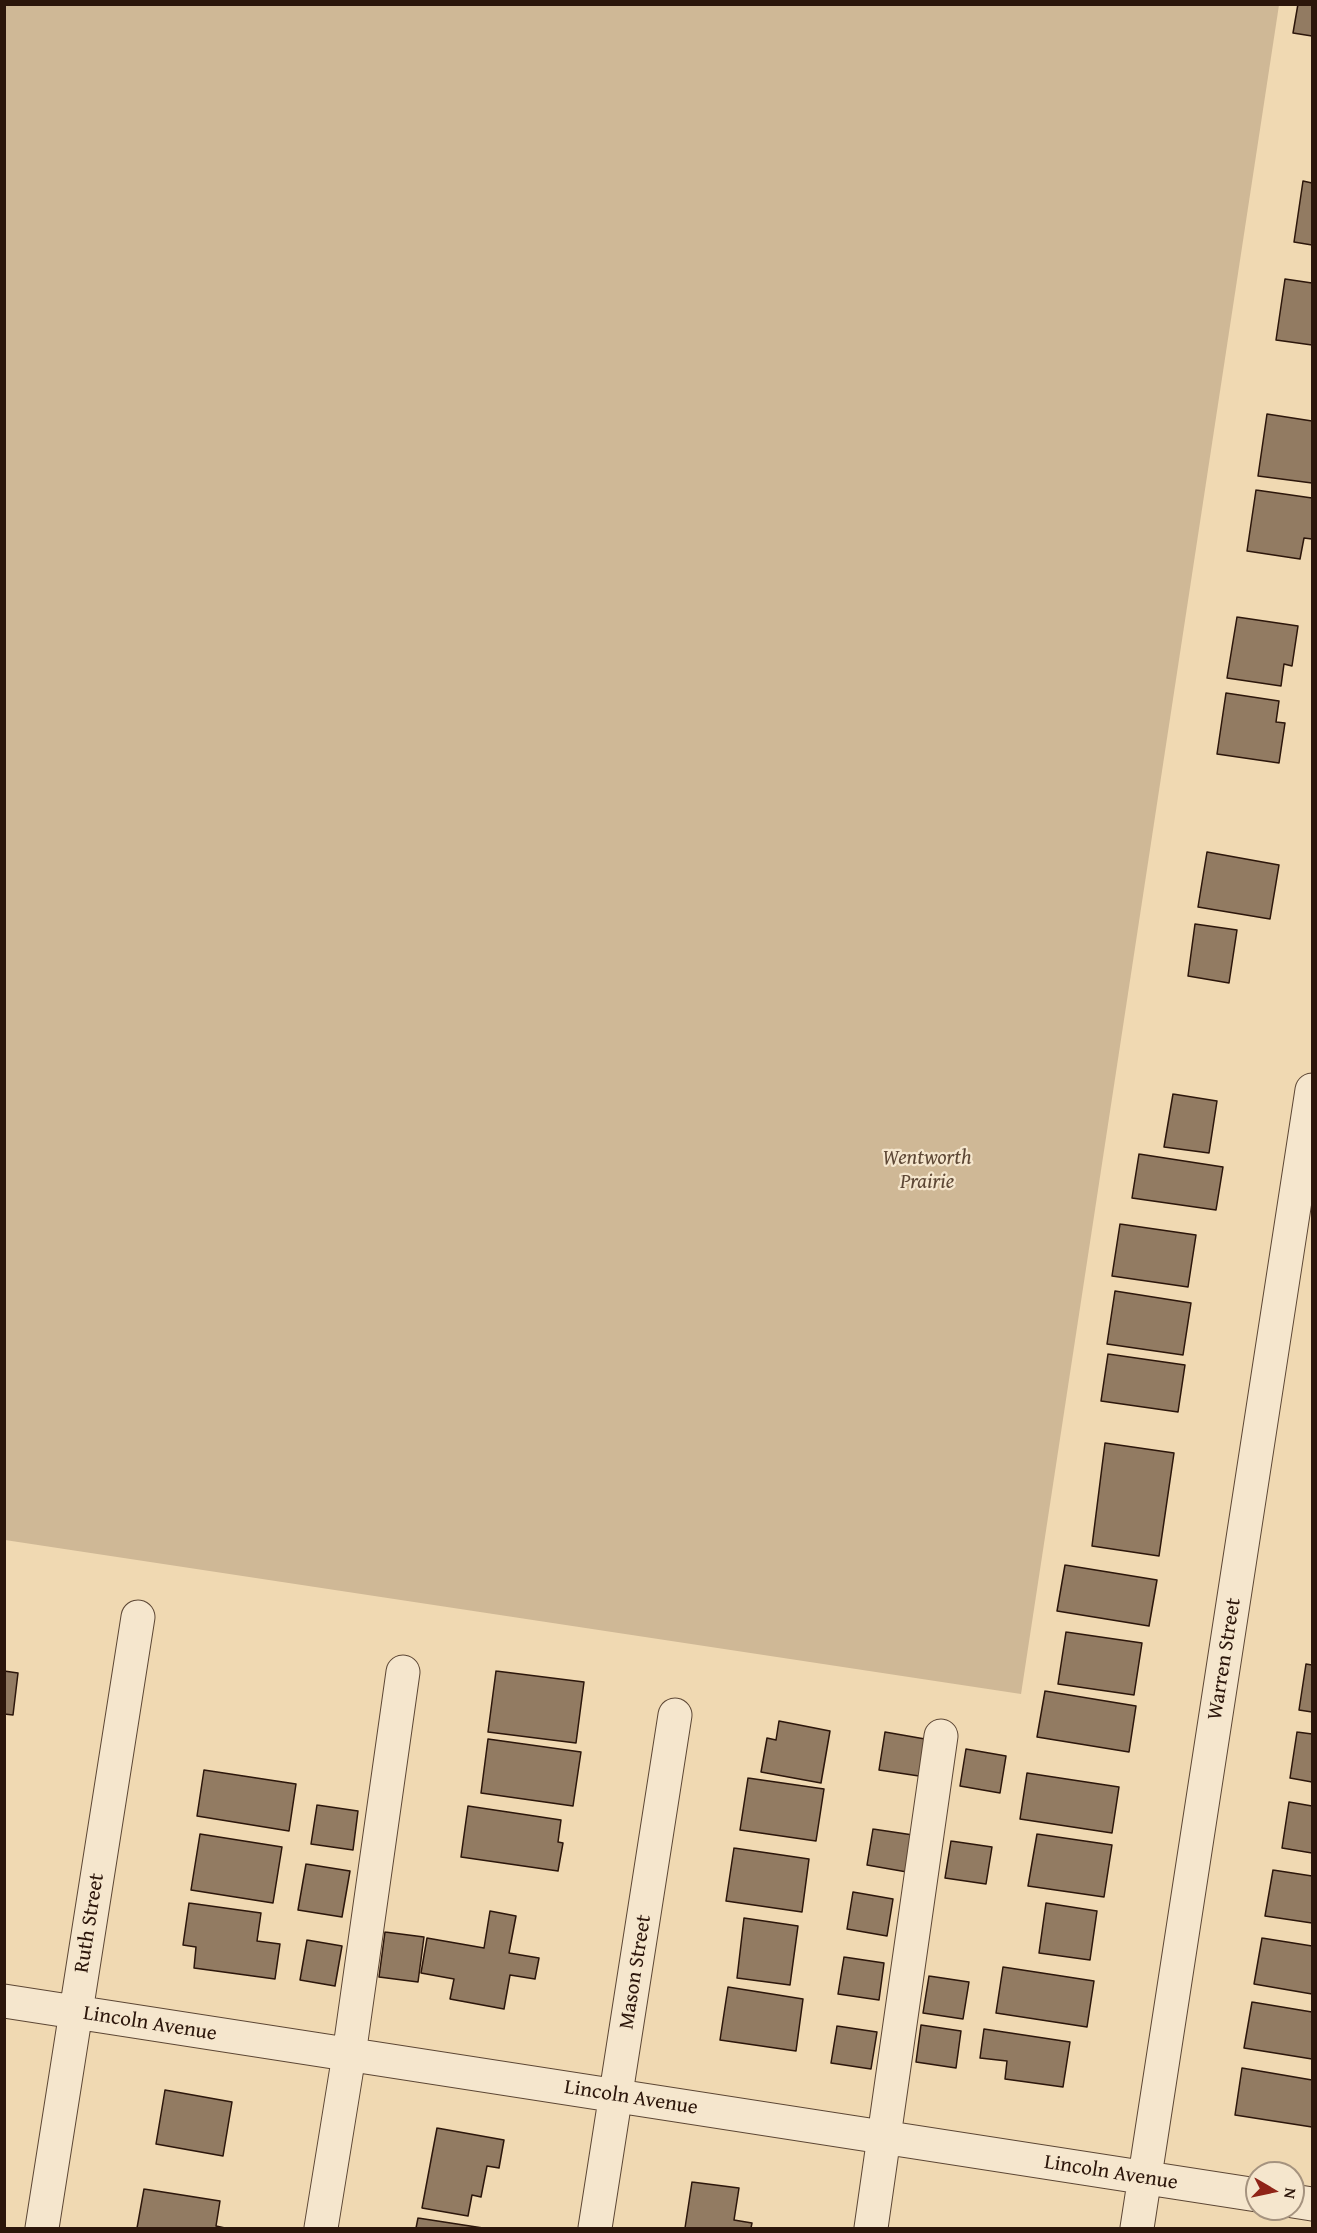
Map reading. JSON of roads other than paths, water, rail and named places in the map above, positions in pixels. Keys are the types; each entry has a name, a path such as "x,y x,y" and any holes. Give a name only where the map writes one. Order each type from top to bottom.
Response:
{"street":[{"name":"Warren Street","path":"1137,2229 1312,1090"},
{"name":"Ruth Street","path":"42,2229 138,1617"},
{"path":"321,2229 349,2055 403,1672"},
{"name":"Mason Street","path":"596,2229 675,1715"},
{"path":"872,2229 941,1736"},
{"name":"Lincoln Avenue","path":"4,2001 1245,2193"}],"park label":[{"name":"Wentworth Prairie","path":"927,1171"}]}
